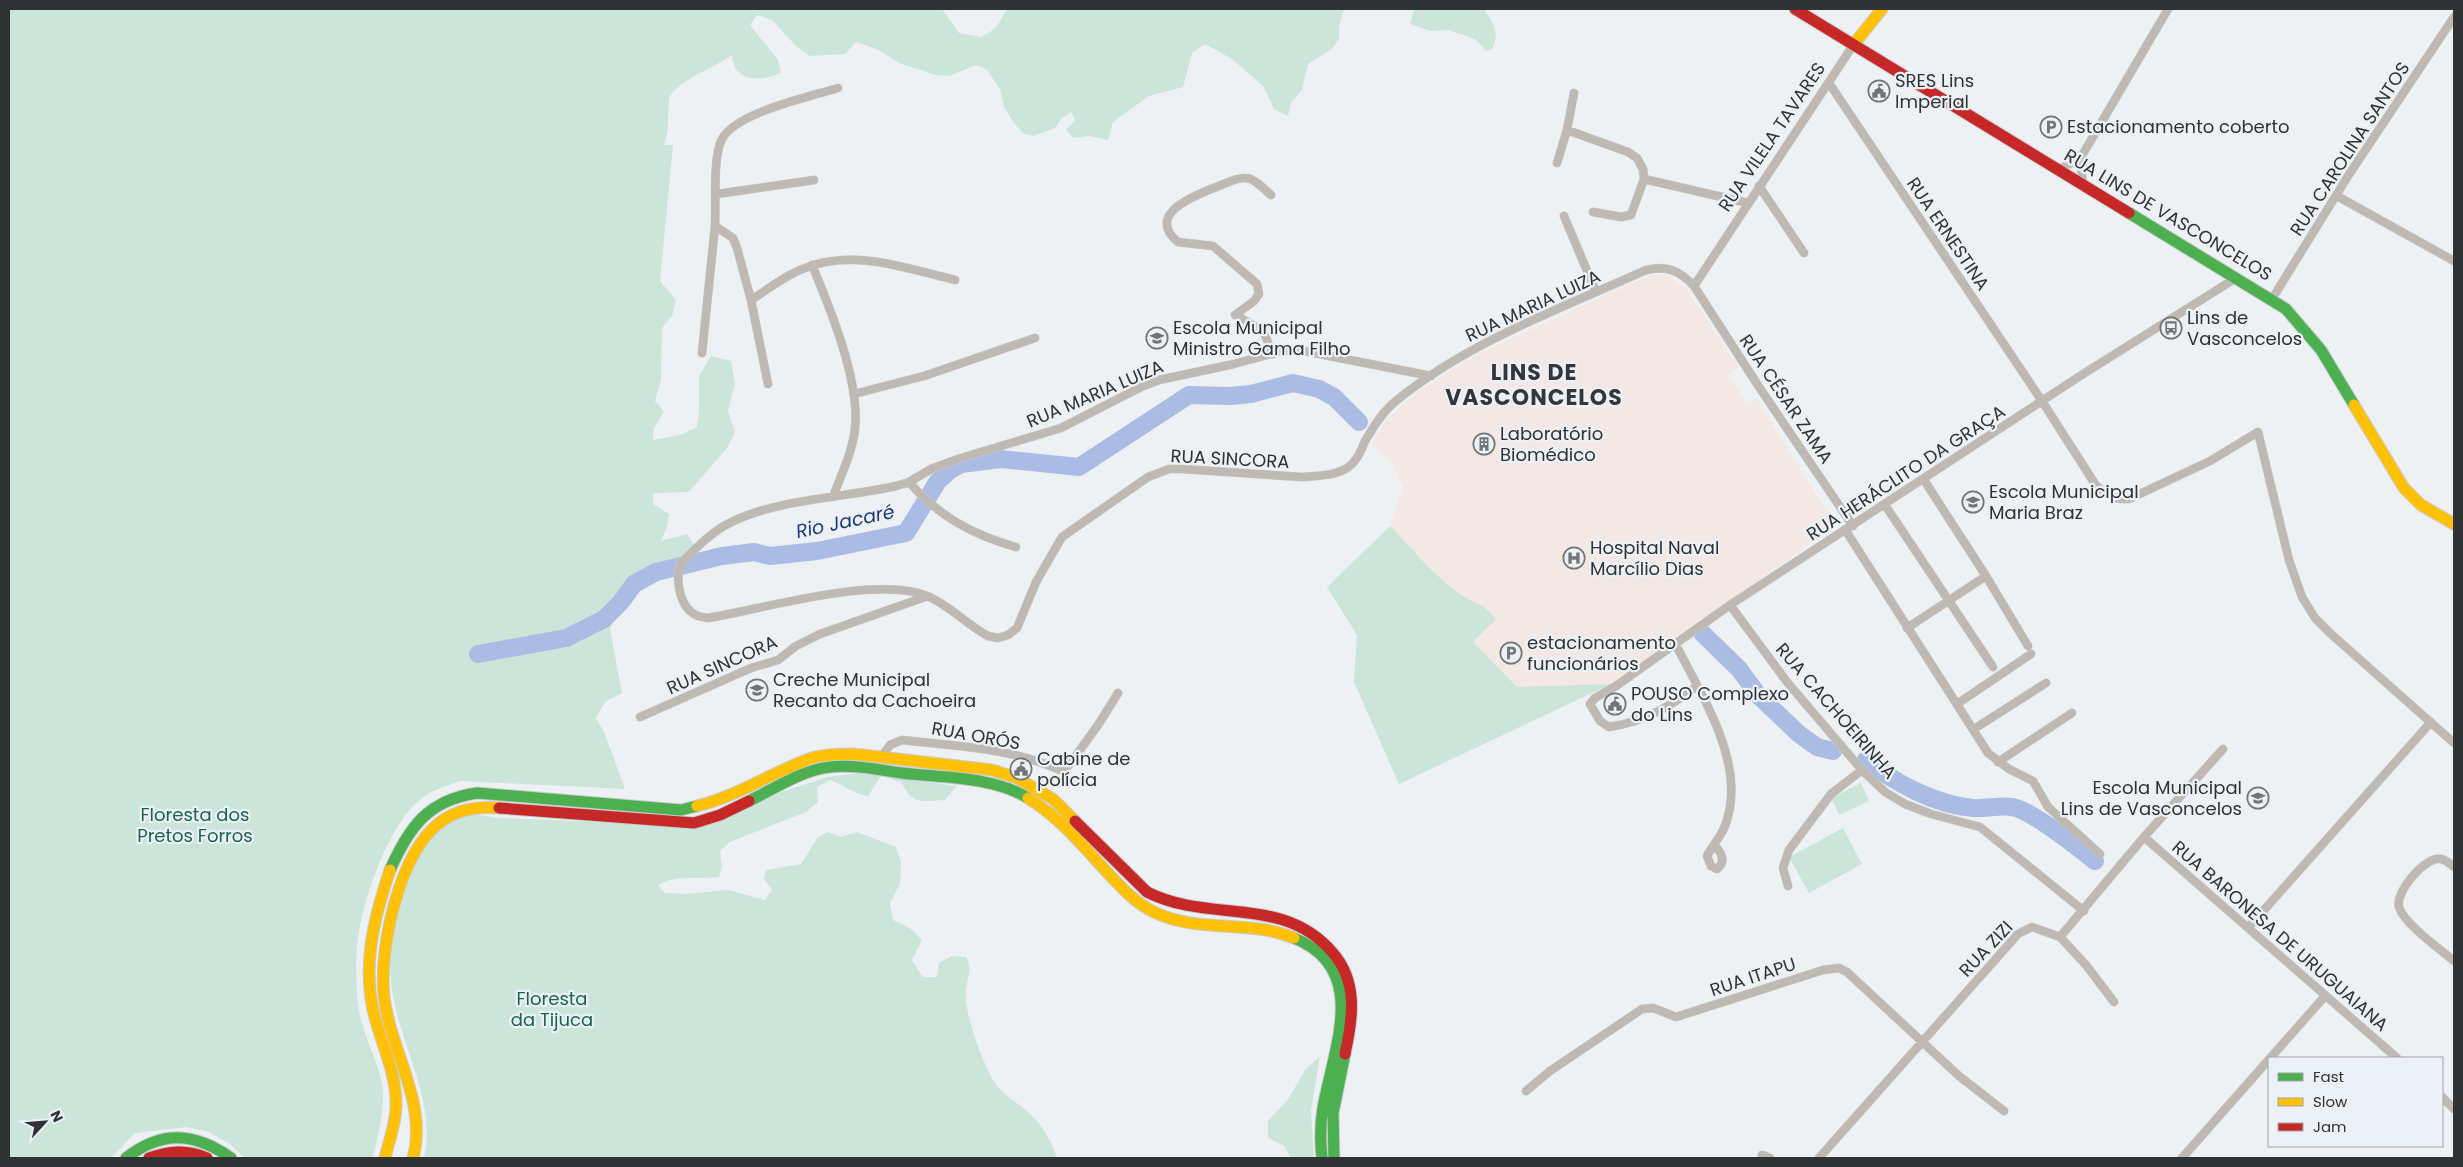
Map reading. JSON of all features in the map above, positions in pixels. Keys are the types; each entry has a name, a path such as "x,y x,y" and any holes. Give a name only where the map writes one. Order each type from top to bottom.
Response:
{"main road":[{"name":"RUA LINS DE VASCONCELOS","path":"1795,9 2272,299 2291,315 2321,350 2404,488 2421,505 2454,524"},
{"name":"RUA VILELA TAVARES","path":"1854,44 1882,9"},
{"path":"385,1158 396,1101 394,1081 370,992 370,945 384,888 402,845 411,830 429,810 453,798 477,793 681,810 718,801 812,758 832,754 882,756 992,770 1017,778 1053,799 1147,892 1160,900 1179,906 1287,919 1318,937 1330,948 1346,975 1351,992 1353,1010 1352,1031 1335,1097 1332,1134 1334,1158"},
{"path":"413,1158 418,1124 387,1014 382,975 384,952 390,924 402,886 416,852 432,829 452,814 471,808 484,807 677,823 694,822 720,815 816,770 845,766 985,783 1022,794 1045,810 1128,893 1157,914 1186,922 1270,930 1304,941 1315,949 1324,958 1338,981 1343,1015 1342,1028 1324,1104 1321,1128 1322,1158"},
{"path":"126,1158 147,1144 174,1137 204,1141 220,1149 231,1158"},
{"path":"149,1158 175,1151 189,1152 207,1158"}],"street":[{"path":"2059,169 2080,159 2168,9"},
{"name":"RUA CAROLINA SANTOS","path":"2272,299 2406,88 2454,17"},
{"name":"RUA VILELA TAVARES","path":"1694,286 1854,44"},
{"name":"RUA ERNESTINA","path":"1829,83 2042,401 2095,484 2106,495 2117,500 2129,500 2210,461 2258,432 2289,560 2302,597 2315,618 2331,634 2431,722"},
{"path":"702,353 715,226 720,142 728,130 750,116 838,88"},
{"path":"1557,163 1567,130 1574,93"},
{"path":"1567,130 1634,154 1640,162 1644,179 1631,215 1621,217 1593,212"},
{"path":"2080,159 2083,184"},
{"path":"1272,195 1250,179 1239,178 1181,202 1170,214 1168,223 1170,232 1178,242 1213,246 1257,284 1259,294 1254,301 1235,315 1264,331 1273,354"},
{"path":"1644,179 1748,203"},
{"path":"716,194 814,180"},
{"path":"1760,186 1804,253"},
{"path":"2337,196 2454,261"},
{"path":"1564,216 1596,292"},
{"path":"715,226 733,238 751,300 768,384"},
{"path":"751,300 791,275 812,265 843,259 871,260 955,280"},
{"path":"812,265 837,328 854,394 855,429 833,497"},
{"name":"RUA MARIA LUIZA","path":"680,565 714,532 739,518 755,512 876,491 909,482 933,468 961,458 1061,428 1141,386 1159,380 1273,354 1299,350 1431,376 1479,346 1646,270 1657,267 1676,271 1694,286"},
{"name":"RUA HERÁCLITO DA GRAÇA","path":"1697,686 1670,707 1654,714 1609,727 1600,721 1591,707 1591,702 1595,698 1616,686 1730,605 1924,480 2042,401 2236,278"},
{"name":"RUA CÉSAR ZAMA","path":"1694,286 1759,387 1853,526"},
{"path":"854,394 924,376 1035,338"},
{"name":"RUA SINCORA","path":"680,565 680,588 688,609 697,616 708,618 870,589 892,590 927,596 988,636 998,638 1008,635 1017,628 1036,582 1062,536 1134,485 1157,472 1169,469 1301,477 1322,475 1344,469 1357,457 1375,424 1385,412 1397,400 1431,376"},
{"path":"1924,480 1986,576 2029,650 1957,704"},
{"path":"909,482 932,508 964,528 1016,546"},
{"path":"1885,505 1993,667"},
{"path":"1846,531 1988,753 1998,762 2033,781 2048,806 2100,854"},
{"path":"1907,628 1986,576"},
{"name":"RUA SINCORA","path":"640,718 751,668 772,663 796,646 820,634 927,596"},
{"name":"RUA CACHOEIRINHA","path":"1730,605 1786,682 1862,770 1885,792 1905,804 1931,814 1974,824 1992,834 2084,911"},
{"path":"1675,643 1721,737 1730,782 1732,802 1721,835 1714,845"},
{"path":"1974,730 2046,683"},
{"name":"RUA ORÓS","path":"882,756 890,745 902,740 985,749 1043,764 1064,772 1098,725 1118,693"},
{"path":"1998,762 2072,713"},
{"path":"2249,927 2431,722 2454,742"},
{"path":"2114,1002 2086,965 2060,937 2084,911 2144,837 2223,749"},
{"path":"1788,886 1783,868 1789,850 1831,794 1862,770"},
{"name":"RUA BARONESA DE URUGUAIANA","path":"2144,837 2396,1057"},
{"path":"2454,867 2440,858 2433,859 2423,866 2403,887 2398,897 2398,905 2402,914 2454,961"},
{"name":"RUA ZIZI","path":"1819,1158 2018,934 2032,928 2060,937"},
{"name":"RUA ITAPU","path":"1526,1091 1550,1071 1642,1009 1653,1008 1676,1016 1823,970 1839,968 1923,1042"},
{"path":"2271,1057 2325,996"},
{"path":"1923,1042 1959,1076 2004,1111"},
{"path":"2182,1158 2268,1061"},
{"path":"2443,1098 2454,1109"}],"shaded area":[{"name":"Hospital Naval Marcílio Dias","path":"1661,274 1670,277 1686,288 1738,367 1728,375 1747,403 1756,398 1833,521 1832,528 1611,684 1399,784 1354,682 1357,635 1327,587 1390,526 1403,488 1392,463 1371,444 1388,418 1417,392 1479,353 1650,275"}],"green space":[{"name":"Floresta dos Pretos Forros","path":"9,9 942,9 959,33 981,37 995,29 1007,9 1344,9 1339,27 1339,39 1332,49 1308,64 1302,90 1291,102 1288,116 1274,109 1263,86 1232,59 1205,44 1192,53 1183,87 1149,96 1113,122 1108,140 1089,136 1073,138 1066,130 1075,120 1071,112 1061,119 1055,128 1034,136 1024,134 1013,122 1004,107 1000,89 987,70 976,65 950,76 936,75 899,63 879,50 856,42 845,54 810,56 796,46 772,20 757,15 750,25 778,60 781,73 765,78 749,78 737,70 732,55 678,87 669,99 668,128 664,145 673,145 660,281 676,300 672,316 662,328 661,380 655,401 664,412 654,428 653,440 680,435 697,427 699,376 711,356 731,361 735,383 728,411 735,432 727,448 689,492 654,493 653,504 669,514 667,527 661,541 687,534 696,548 681,560 669,574 634,582 620,603 610,629 622,693 605,702 596,718 604,732 625,789 460,781 425,796 412,807 401,822 390,840 373,881 361,921 357,945 356,979 359,1012 383,1089 381,1119 373,1158 245,1158 230,1144 209,1132 187,1127 135,1133 111,1158 9,1158"},
{"path":"1414,9 1484,9 1491,19 1496,33 1492,49 1486,51 1476,40 1448,30 1430,31 1410,24"},
{"path":"1390,526 1428,567 1445,582 1459,593 1487,609 1496,619 1473,642 1517,687 1611,684 1399,784 1354,682 1357,635 1327,587"},
{"name":"Floresta da Tijuca","path":"859,773 957,786 945,800 924,801 914,799 905,790 901,782 881,776 868,796 830,780 817,787 818,802 806,812 730,842 720,851 722,867 719,877 680,878 658,885 665,893 686,894 728,890 765,900 772,890 764,879 766,870 801,864 817,838 828,832 841,837 857,832 896,847 901,862 900,884 890,903 893,920 911,929 922,940 912,960 923,977 937,977 939,963 952,956 966,957 970,969 966,989 967,1010 974,1035 993,1080 1000,1090 1038,1122 1057,1158 424,1158 427,1138 426,1118 417,1078 394,1000 390,974 390,957 396,923 412,871 426,842 438,830 458,817 470,815 500,818 702,826 766,797 827,777"},
{"path":"1861,783 1869,801 1839,815 1831,798"},
{"path":"1843,828 1862,864 1809,893 1789,857"},
{"path":"1320,1056 1311,1111 1314,1158 1291,1158 1284,1146 1268,1138 1268,1121 1289,1098 1305,1070"}],"waterway":[{"name":"Rio Jacaré","path":"478,654 566,638 604,619 621,602 634,584 656,572 722,556 754,552 770,556 817,551 906,533 938,481 950,470 961,464 1001,459 1079,467 1189,395 1230,396 1251,394 1293,383 1319,389 1334,397 1359,422"},
{"name":"Rio Jacaré","path":"1702,633 1739,669 1759,696 1799,734 1817,747 1833,751"},
{"name":"Rio Jacaré","path":"1866,760 1903,785 1931,798 1973,808 2012,807 2021,810 2055,830 2095,861"}],"traffic: fast":[{"path":"2129,213 2286,309 2321,350 2354,405"},
{"path":"749,801 809,772 839,766 966,779 999,786 1028,798"},
{"path":"390,870 405,841 422,818 445,802 477,793 681,810 697,806"},
{"path":"1294,938 1318,952 1332,969 1340,990 1339,1036 1321,1121 1322,1158"},
{"path":"1334,1158 1333,1113 1345,1054"},
{"path":"126,1158 152,1143 178,1138 204,1143 231,1158"}],"traffic: slow":[{"path":"1854,44 1882,9"},
{"path":"2354,405 2404,488 2421,505 2454,524"},
{"path":"697,806 727,796 812,758 827,755 854,754 992,770 1017,778 1053,799 1075,821"},
{"path":"1028,798 1060,823 1128,893 1152,911 1186,922 1259,929 1277,932 1294,938"},
{"path":"413,1158 416,1117 412,1097 393,1037 384,996 385,953 394,904 412,857 424,838 438,824 459,812 483,808 499,808"},
{"path":"385,1158 395,1119 395,1091 389,1062 375,1019 369,975 371,944 381,899 390,870"}],"traffic: jam":[{"path":"1795,9 2129,213"},
{"path":"499,808 694,823 720,815 749,801"},
{"path":"1075,821 1147,892 1171,901 1196,907 1269,916 1292,923 1313,935 1333,953 1347,976 1350,988 1351,1014 1345,1054"},
{"path":"149,1158 178,1152 192,1153 207,1158"}],"place":[{"name":"SRES Lins Imperial","path":"1879,91"},
{"name":"Estacionamento coberto","path":"2051,127"},
{"name":"Lins de Vasconcelos","path":"2171,328"},
{"name":"Escola Municipal Ministro Gama Filho","path":"1157,338"},
{"name":"Laboratório Biomédico","path":"1484,444"},
{"name":"Escola Municipal Maria Braz","path":"1973,502"},
{"name":"Hospital Naval Marcílio Dias","path":"1574,558"},
{"name":"estacionamento funcionários","path":"1511,653"},
{"name":"Creche Municipal Recanto da Cachoeira","path":"757,690"},
{"name":"POUSO Complexo do Lins","path":"1615,704"},
{"name":"Cabine de polícia","path":"1021,769"},
{"name":"Escola Municipal Lins de Vasconcelos","path":"2258,798"}],"district":[{"name":"LINS DE VASCONCELOS","path":"1534,385"}]}
